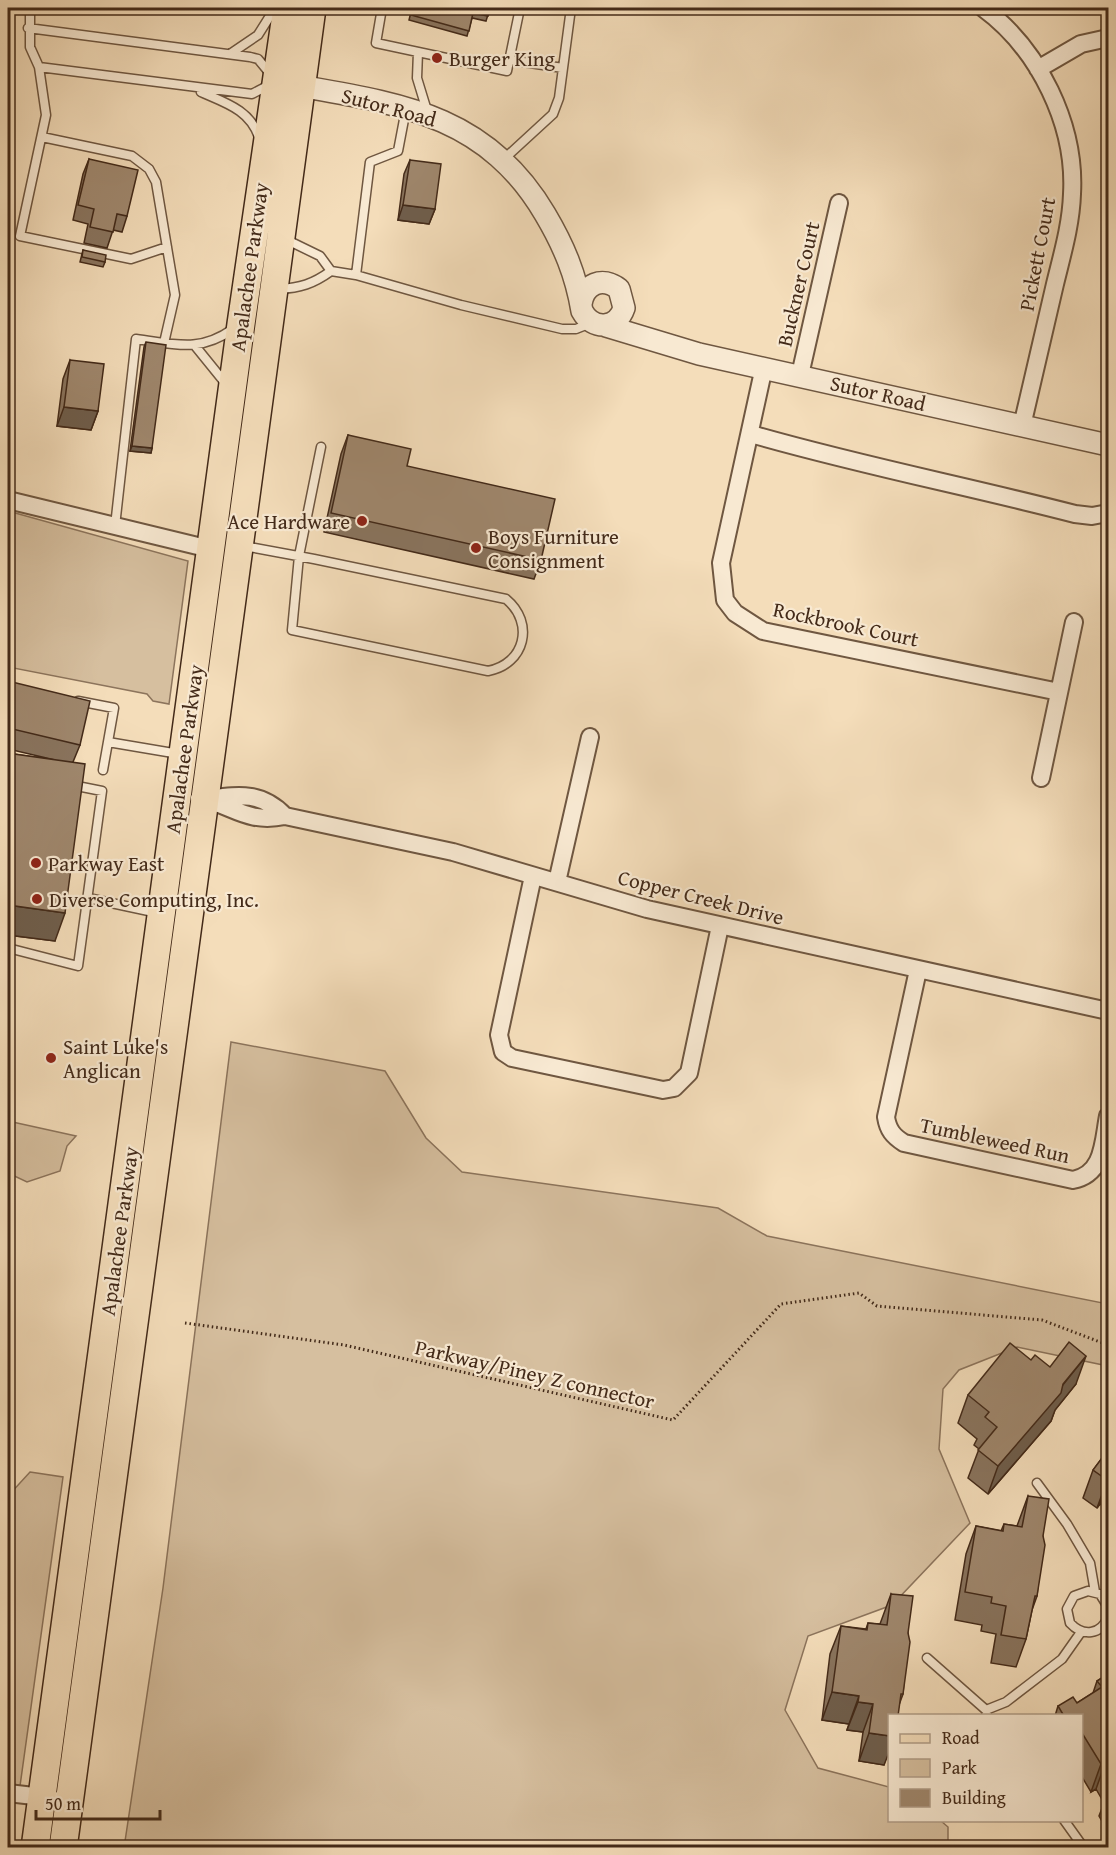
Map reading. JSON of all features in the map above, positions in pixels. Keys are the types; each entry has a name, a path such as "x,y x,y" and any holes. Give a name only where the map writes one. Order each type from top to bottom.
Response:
{"main road":[{"name":"Apalachee Parkway","path":"63,1848 281,237 289,84 287,8"},
{"name":"Apalachee Parkway","path":"35,1848 265,158 312,8"},
{"path":"216,511 226,537 239,545"},
{"path":"210,549 225,559 234,585"},
{"path":"110,1296 138,1301"}],"street":[{"name":"Pickett Court","path":"983,8 1009,32 1038,69 1060,114 1072,169 1068,230 1022,426"},
{"path":"1038,69 1081,44 1108,38"},
{"name":"Sutor Road","path":"289,84 406,108 462,130 489,147 503,160 539,204 559,238 572,264 581,304"},
{"name":"Buckner Court","path":"800,375 839,203"},
{"name":"Sutor Road","path":"559,238 582,263 607,282"},
{"path":"624,305 618,320 599,324 586,318 581,304 582,296 592,285 607,282 619,289 624,305 647,337"},
{"name":"Sutor Road","path":"599,324 699,354 1108,446"},
{"name":"Rockbrook Court","path":"764,367 721,563 725,600 735,613 763,631 1059,692"},
{"path":"751,434 842,459 962,484 1075,514 1092,516 1108,513"},
{"path":"8,500 210,549"},
{"path":"1041,778 1074,622"},
{"path":"557,882 590,737"},
{"name":"Copper Creek Drive","path":"177,794 206,800 238,814 267,819 285,816 453,852 646,909 1108,1011"},
{"path":"533,876 499,1035 503,1052 512,1058 630,1084 663,1090 674,1088 689,1073 720,926"},
{"name":"Tumbleweed Run","path":"918,970 886,1117 888,1128 894,1136 904,1143 1073,1180 1084,1178 1093,1172 1098,1162 1108,1116"},
{"path":"8,1793 69,1800"}],"lane":[{"path":"30,8 28,28 30,47 39,67 46,115 20,236 131,259 167,247"},
{"path":"230,54 258,35 275,8"},
{"path":"382,8 376,44 507,71 519,8"},
{"path":"503,160 543,126 553,114 559,98 571,8"},
{"path":"28,28 258,59 289,84"},
{"path":"418,52 417,78 428,115"},
{"path":"510,60 563,68"},
{"path":"39,67 192,89 252,94 289,84"},
{"path":"192,89 240,110 255,124 265,158"},
{"path":"356,275 370,162 398,151 406,108"},
{"path":"42,137 132,156 141,160 156,182 175,295 164,343"},
{"path":"274,289 300,288 316,282 331,271 320,256 306,247 281,237"},
{"name":"Sutor Road","path":"331,271 356,275 461,305 562,329 576,329 599,324"},
{"path":"115,526 136,339 196,347 219,339 241,324"},
{"path":"196,347 232,391"},
{"path":"239,545 298,556 506,599 517,609 523,622 522,645 507,664 488,671 292,630 298,556 321,447"},
{"path":"71,699 114,708 103,770"},
{"path":"108,742 183,755"},
{"path":"8,948 78,966 102,791 60,783"},
{"path":"88,898 162,914"},
{"path":"1037,1483 1067,1524 1090,1563 1095,1592"},
{"path":"1108,1607 1105,1599 1095,1592 1080,1592 1074,1596 1067,1609 1070,1623 1081,1632 1095,1632 1106,1623 1108,1617"},
{"path":"927,1658 987,1713 1006,1702 1062,1659 1081,1632"},
{"path":"1065,1822 1084,1848"}],"path":[{"name":"Parkway/Piney Z connector","path":"185,1323 344,1345 673,1420 781,1304 859,1293 877,1306 1042,1320 1108,1345"}],"green space":[{"path":"8,511 188,561 169,704 153,701 147,694 8,667"},
{"path":"231,1042 385,1071 426,1138 462,1172 718,1208 767,1236 1108,1304 1108,1366 1017,1347 959,1370 943,1389 939,1449 970,1523 892,1605 808,1636 785,1710 818,1768 888,1787 888,1822 942,1822 948,1827 948,1847 124,1848 163,1588"},
{"path":"8,1121 76,1136 67,1146 60,1171 27,1182 8,1173"},
{"path":"30,1472 63,1477 20,1786 8,1785 8,1496"}],"building":[{"path":"413,8 490,8 488,16 473,13 469,31 411,15"},
{"path":"89,159 138,170 127,216 117,214 113,232 90,227 94,209 78,205"},
{"path":"410,160 441,164 435,209 403,205"},
{"path":"83,250 106,255 105,262 82,257"},
{"path":"146,342 166,345 152,448 132,446"},
{"path":"70,360 104,364 98,411 64,407"},
{"path":"348,435 411,449 407,466 555,499 541,560 331,513"},
{"path":"8,681 90,701 80,745 8,728"},
{"name":"Parkway East","path":"14,754 85,764 65,913 8,905 8,801"},
{"path":"1069,1342 1086,1356 1063,1384 1061,1393 998,1466 978,1450 997,1427 985,1417 989,1412 968,1395 1010,1343 1031,1360 1035,1355 1050,1367"},
{"path":"1108,1450 1108,1478 1107,1480 1093,1470"},
{"path":"1028,1496 1049,1499 1037,1596 1035,1596 1026,1639 1001,1635 1006,1606 991,1603 992,1597 965,1592 976,1526 1003,1531 1004,1524 1022,1527"},
{"path":"891,1594 913,1596 903,1694 901,1694 898,1714 888,1714 888,1736 869,1733 873,1704 858,1702 859,1696 832,1692 841,1626 867,1630 868,1623 887,1625"},
{"path":"1108,1674 1108,1765 1106,1761 1101,1764 1083,1735 1083,1714 1063,1714 1058,1706 1073,1697 1077,1703 1102,1687 1097,1681"}],"place":[{"name":"Burger King","path":"437,58"},
{"name":"Ace Hardware","path":"362,521"},
{"name":"Boys Furniture Consignment","path":"476,548"},
{"name":"Parkway East","path":"36,863"},
{"name":"Diverse Computing, Inc.","path":"37,899"},
{"name":"Saint Luke's Anglican","path":"51,1058"}]}
